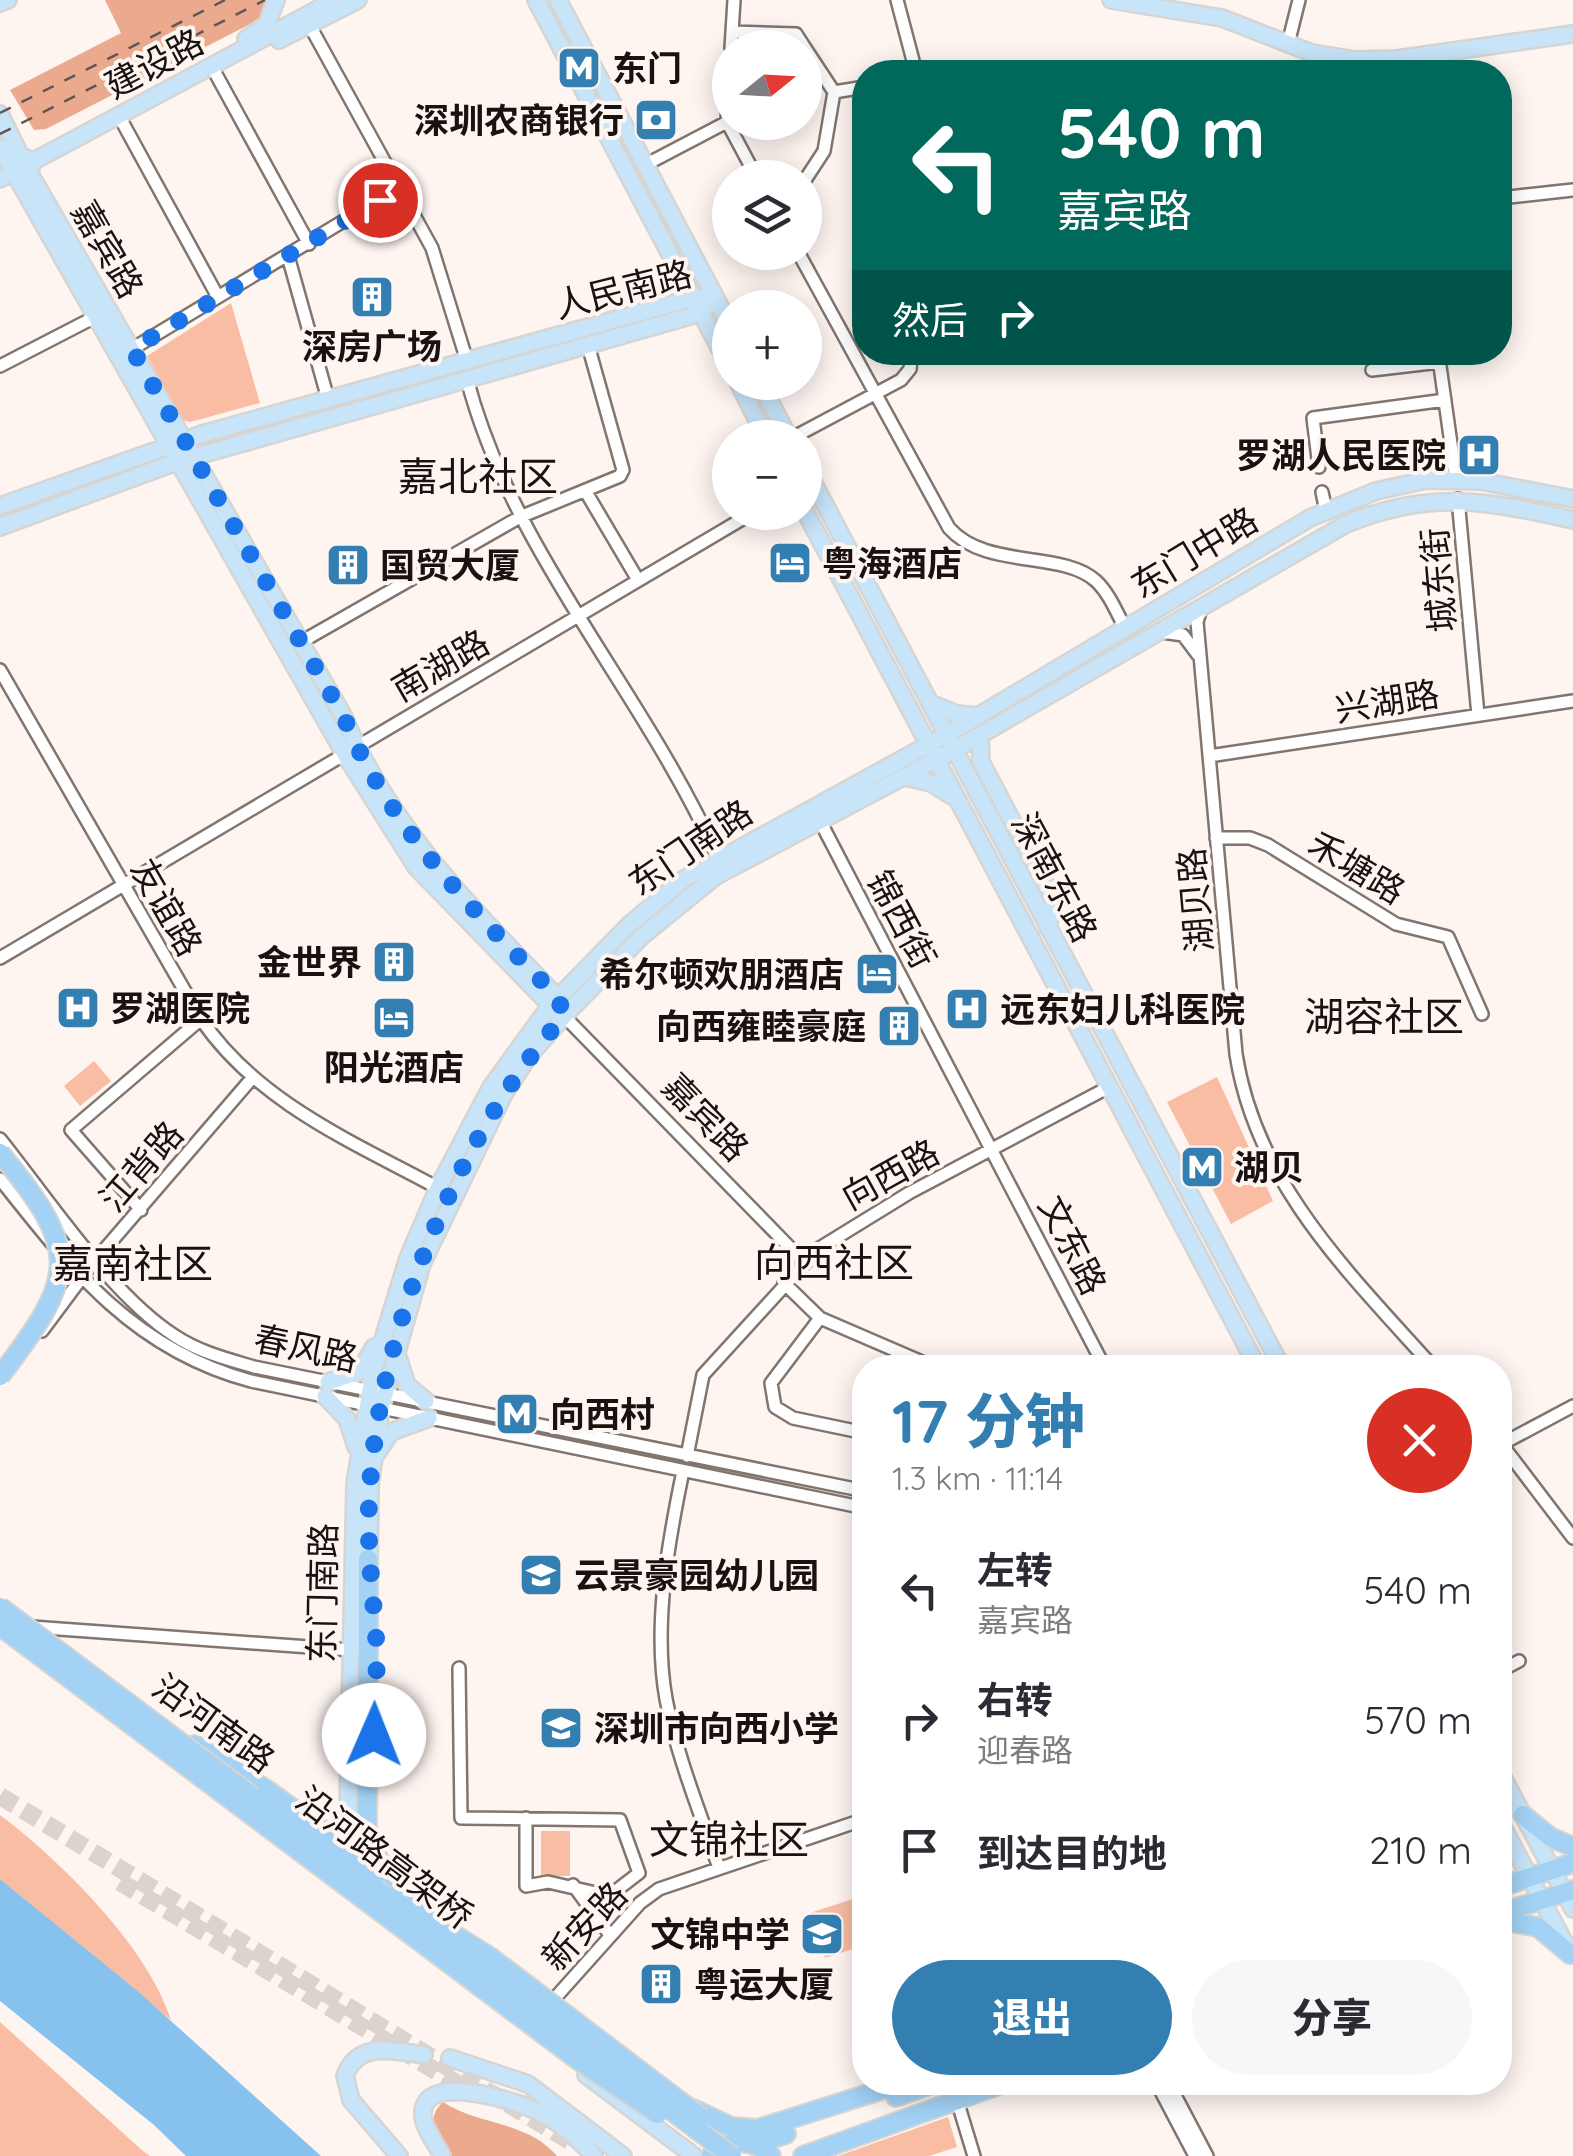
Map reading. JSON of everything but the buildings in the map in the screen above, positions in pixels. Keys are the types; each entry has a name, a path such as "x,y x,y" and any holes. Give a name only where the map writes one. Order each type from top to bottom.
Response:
{"highway":[{"path":"0,1153 47,1212 57,1240 56,1290 29,1338 0,1376"},
{"path":"0,1367 29,1338"},
{"path":"368,1559 359,1653 367,1838 378,1861 405,1890"},
{"name":"沿河路高架桥","path":"0,1606 730,2152"},
{"name":"沿河路高架桥","path":"0,1630 578,2060 730,2152"},
{"path":"163,1724 266,1790 405,1890 682,2102 720,2124 758,2129 865,2095"},
{"path":"1523,1815 1550,1837 1573,1847"},
{"path":"341,1859 490,1957"},
{"path":"1512,1883 1573,1863"},
{"path":"1512,1911 1542,1900 1570,1897"},
{"path":"1512,1920 1538,1928 1572,1956"},
{"path":"730,2152 899,2095"},
{"path":"803,2156 971,2095"},
{"path":"682,2102 730,2152 771,2156"},
{"path":"819,2156 834,2142"}],"main road":[{"path":"0,3 8,0"},
{"path":"194,76 267,24 276,0"},
{"name":"建设路","path":"3,164 32,161 335,0"},
{"path":"218,64 310,26 358,0"},
{"path":"536,0 712,334"},
{"path":"558,0 712,291"},
{"path":"1111,0 1222,18 1288,44 1348,60"},
{"path":"1431,60 1573,34"},
{"name":"嘉宾路","path":"0,114 20,154 32,161 30,174 301,642 350,749"},
{"name":"嘉宾路","path":"3,164 425,878 564,1016"},
{"name":"人民南路","path":"0,526 194,456 588,345 712,298"},
{"name":"人民南路","path":"0,506 184,439 467,361 697,305"},
{"name":"东门中路","path":"932,753 946,734 1326,511 1401,485 1456,480 1573,499"},
{"name":"深南东路","path":"822,499 1275,1355"},
{"name":"东门中路","path":"932,753 954,750 1346,524 1401,506 1458,499 1573,520"},
{"name":"深南东路","path":"815,530 1247,1355"},
{"path":"930,703 957,714 978,716"},
{"path":"897,761 912,743 911,714"},
{"path":"980,735 980,762 1054,900 1048,928"},
{"name":"东门南路","path":"352,1898 341,1859 359,1653 365,1459 385,1326 438,1188 491,1087 553,1003 657,900 718,858 897,761 932,753"},
{"name":"东门南路","path":"375,1399 422,1264 478,1143 528,1057 642,936 690,894 906,776 932,753"},
{"path":"906,776 940,786 959,804"},
{"path":"385,1326 359,1372 327,1389 348,1419 365,1459 391,1432 427,1409 407,1386 396,1346"},
{"name":"东门南路","path":"365,1459 368,1559 376,1641 368,1873"},
{"name":"沿河南路","path":"0,1606 341,1859 368,1873 730,2152"},
{"name":"沿河南路","path":"0,1630 694,2156"},
{"path":"1512,1794 1570,1897"},
{"path":"1512,1844 1572,1956"},
{"path":"352,1898 368,1873"},
{"path":"400,2156 351,2100 345,2076 355,2058 369,2051 424,2054"},
{"path":"450,2058 528,2084 623,2156"},
{"path":"442,2156 422,2115 428,2097 444,2090 542,2112 594,2156"}],"street":[{"path":"732,30 734,0"},
{"path":"897,0 913,60"},
{"path":"1288,44 1299,0"},
{"path":"310,26 432,248 467,361"},
{"path":"218,64 309,244"},
{"path":"818,160 824,151 834,92 822,74"},
{"path":"834,92 852,89"},
{"path":"119,116 218,297"},
{"path":"645,165 712,129"},
{"path":"132,349 398,188"},
{"path":"1512,197 1573,190"},
{"path":"288,256 328,399"},
{"path":"808,270 852,350"},
{"path":"0,366 94,318"},
{"path":"301,642 520,517 618,478 622,470 588,345"},
{"path":"860,365 956,536 983,550 1088,574 1103,588 1125,628"},
{"path":"822,422 906,375 909,365"},
{"path":"1372,370 1398,365"},
{"path":"1440,365 1456,480"},
{"path":"466,379 492,460 520,517 718,858"},
{"path":"1319,467 1313,418 1445,400"},
{"path":"586,492 638,580"},
{"path":"1322,492 1326,511"},
{"name":"城东街","path":"1458,499 1478,715"},
{"name":"南湖路","path":"0,958 723,530"},
{"name":"湖贝路","path":"1205,605 1197,618 1236,1054 1257,1135 1280,1182 1314,1229 1423,1355"},
{"path":"1156,634 1183,635 1201,663"},
{"name":"友谊路","path":"0,670 201,1020 253,1078 317,1123 438,1188"},
{"name":"兴湖路","path":"1210,756 1573,701"},
{"name":"锦西街","path":"820,821 992,1148"},
{"name":"禾塘路","path":"1216,838 1250,838 1268,845 1396,924 1448,937 1482,1014"},
{"name":"嘉宾路","path":"564,1016 804,1262"},
{"path":"141,1210 71,1130 201,1020"},
{"name":"江背路","path":"0,1387 97,1258 253,1078"},
{"name":"向西路","path":"686,1456 704,1374 804,1262 836,1236 1109,1087"},
{"name":"春风路","path":"0,1140 128,1297 189,1344 327,1389 852,1489"},
{"name":"文东路","path":"992,1148 1097,1355"},
{"name":"春风路","path":"0,1179 80,1280 169,1350 196,1364 251,1382 327,1389"},
{"path":"784,1284 820,1318 906,1355"},
{"path":"820,1318 772,1382 776,1406 792,1418 852,1430"},
{"path":"1512,1438 1573,1406"},
{"name":"春风路","path":"427,1409 683,1471 852,1505"},
{"path":"1512,1458 1573,1538"},
{"path":"683,1471 664,1601 662,1662 675,1738 720,1868"},
{"path":"32,1627 359,1653"},
{"path":"1512,1664 1518,1660"},
{"path":"459,1668 461,1818 526,1818 620,1820 640,1873 609,1896 573,1885 548,1882 526,1886 526,1818"},
{"name":"新安路","path":"526,2030 610,1935 659,1888 852,1823"},
{"path":"573,1885 610,1935"},
{"path":"1163,2095 1195,2156"},
{"path":"1175,2095 1207,2156"},
{"path":"957,2100 974,2156"}],"shaded area":[{"path":"105,0 271,0 258,20 46,129 34,130 10,90 121,33"},
{"path":"231,303 260,403 190,422 182,420 147,356"},
{"path":"94,1061 111,1081 80,1106 64,1086"},
{"path":"1217,1077 1273,1201 1231,1224 1167,1102"},
{"path":"0,1815 49,1856 100,1907 143,1964 171,2020 0,1879"},
{"path":"541,1831 570,1831 570,1876 541,1876"},
{"path":"852,1899 852,1949 825,1958 810,1913"},
{"path":"0,2022 143,2151 150,2156 0,2156"},
{"path":"443,2102 532,2136 557,2156 447,2156 434,2121"},
{"path":"948,2117 957,2147 929,2156 838,2156"}],"water":[{"path":"0,1879 141,1994 321,2156 186,2156 154,2125 0,2001"}],"tunnel":[{"path":"0,1796 573,2143"},
{"path":"120,1882 471,2092"}],"railway":[{"path":"0,113 225,0"},
{"path":"0,134 265,0"}],"place":[{"name":"东门","path":"579,68"},
{"name":"深圳农商银行","path":"656,120"},
{"name":"深房广场","path":"372,297"},
{"name":"罗湖人民医院","path":"1479,455"},
{"name":"粤海酒店","path":"790,563"},
{"name":"国贸大厦","path":"348,565"},
{"name":"金世界","path":"394,962"},
{"name":"希尔顿欢朋酒店","path":"877,974"},
{"name":"罗湖医院","path":"78,1008"},
{"name":"远东妇儿科医院","path":"967,1009"},
{"name":"阳光酒店","path":"394,1018"},
{"name":"向西雍睦豪庭","path":"899,1026"},
{"name":"湖贝","path":"1202,1167"},
{"name":"向西村","path":"517,1414"},
{"name":"云景豪园幼儿园","path":"541,1575"},
{"name":"深圳市向西小学","path":"561,1728"},
{"name":"文锦中学","path":"822,1934"},
{"name":"粤运大厦","path":"661,1984"}],"district":[{"name":"嘉北社区","path":"478,476"},
{"name":"湖容社区","path":"1384,1016"},
{"name":"向西社区","path":"834,1262"},
{"name":"嘉南社区","path":"133,1263"},
{"name":"文锦社区","path":"729,1839"}],"route":[{"path":"374,1735 376,1641 368,1559 370,1485 381,1408 400,1330 422,1264 478,1143 528,1057 564,1016 558,998 427,857 356,746 344,717 132,349 380,200"}]}
